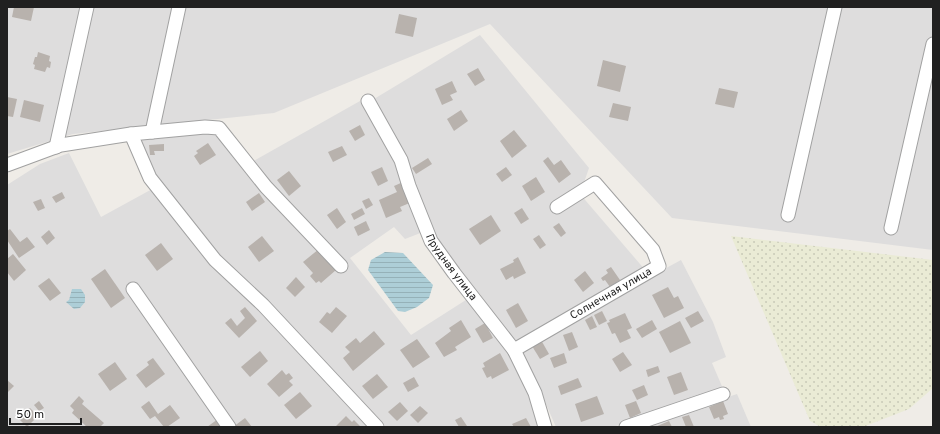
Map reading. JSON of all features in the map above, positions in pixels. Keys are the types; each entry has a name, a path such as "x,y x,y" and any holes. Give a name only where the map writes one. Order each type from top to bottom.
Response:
{"street":[{"path":"56,147 87,7"},
{"path":"152,132 179,7"},
{"path":"788,215 835,7"},
{"path":"891,228 933,44"},
{"name":"Прудная улица","path":"368,101 402,160 409,186 431,242 454,274 514,350 535,393 545,427"},
{"path":"7,166 61,145 131,134 205,127 219,128 266,187 341,266"},
{"path":"131,134 150,178 215,260 263,305 377,427"},
{"name":"Солнечная улица","path":"514,350 659,266 653,250 595,183 557,207"},
{"path":"133,289 229,427"},
{"path":"626,427 723,394"}],"shaded area":[{"path":"7,7 933,7 933,250 672,218 490,24 274,113 73,134 7,154"},
{"path":"480,35 589,168 580,194 646,271 515,345 480,294 465,278 437,240 374,99"},
{"path":"360,101 400,169 423,232 405,239 394,227 350,258 411,335 469,298 499,332 525,380 540,427 385,427 232,269 218,257 152,178 139,136 219,131 248,164"},
{"path":"69,153 101,217 154,188 258,305 370,427 7,427 7,185 40,164"},
{"path":"681,260 713,322 726,357 712,363 724,391 613,427 556,427 521,347"},
{"path":"737,394 751,427 637,427"}],"green space":[{"path":"731,236 933,260 933,388 909,409 863,427 821,427 810,421"}],"water":[{"path":"385,252 403,253 433,285 429,298 417,307 405,312 398,311 368,270 371,260"},
{"path":"72,289 81,289 85,295 85,302 80,308 74,309 66,302 69,300"}],"building":[{"path":"14,7 34,7 31,21 12,17"},
{"path":"399,14 417,18 413,37 395,33"},
{"path":"38,52 50,56 50,68 47,67 45,72 34,69 35,65 33,64"},
{"path":"603,60 626,66 620,92 597,86"},
{"path":"478,68 485,80 475,86 467,74"},
{"path":"452,81 457,92 450,95 453,100 442,105 435,89"},
{"path":"719,88 738,92 734,108 715,104"},
{"path":"7,97 17,99 13,117 7,116"},
{"path":"24,100 44,105 40,122 20,117"},
{"path":"613,103 631,107 628,121 609,117"},
{"path":"461,110 468,121 454,131 447,119"},
{"path":"360,125 365,135 355,141 349,131"},
{"path":"514,130 527,146 512,158 500,141"},
{"path":"208,143 216,155 200,165 194,156 198,153 196,151"},
{"path":"164,144 164,151 154,151 155,155 150,155 149,145"},
{"path":"342,146 347,155 333,162 328,152"},
{"path":"548,157 554,165 561,160 571,174 559,183 543,161"},
{"path":"428,158 432,164 416,174 412,168"},
{"path":"382,167 388,181 378,186 371,172"},
{"path":"506,167 512,175 502,182 496,174"},
{"path":"289,171 301,186 289,196 277,180"},
{"path":"536,177 545,192 531,201 522,186"},
{"path":"403,182 412,202 400,207 402,211 386,218 379,200 397,192 394,186"},
{"path":"62,192 65,198 56,203 52,197"},
{"path":"259,193 265,202 252,211 246,202"},
{"path":"369,198 373,205 366,209 362,201"},
{"path":"41,199 45,208 38,211 33,202"},
{"path":"337,208 346,222 337,229 327,215"},
{"path":"362,208 365,214 354,220 351,214"},
{"path":"522,208 529,219 521,224 514,213"},
{"path":"491,215 501,231 480,245 469,229"},
{"path":"366,221 370,230 358,236 354,227"},
{"path":"559,223 566,233 561,237 553,227"},
{"path":"10,229 20,242 27,237 35,247 19,258 7,240 7,231"},
{"path":"49,230 55,238 47,245 41,237"},
{"path":"539,235 546,245 540,249 533,239"},
{"path":"262,236 274,251 259,262 248,247"},
{"path":"161,243 173,259 157,271 145,255"},
{"path":"319,249 336,270 321,283 319,281 316,283 310,276 313,273 303,262"},
{"path":"13,254 26,270 14,281 7,272 7,259"},
{"path":"518,257 526,273 514,279 513,276 506,280 500,269 514,262 513,260"},
{"path":"611,267 620,280 610,287 605,280 603,281 601,278 608,273 606,270"},
{"path":"105,269 125,298 111,308 91,279"},
{"path":"585,271 594,283 583,292 574,280"},
{"path":"296,277 305,287 295,297 286,288"},
{"path":"49,278 61,293 50,301 38,286"},
{"path":"668,287 674,298 678,296 684,308 664,318 652,295"},
{"path":"518,303 528,321 516,328 506,310"},
{"path":"245,307 257,321 239,338 225,323 231,318 237,326 245,318 240,311"},
{"path":"336,307 347,316 332,333 319,322 327,312 330,314"},
{"path":"602,311 607,321 599,325 594,315"},
{"path":"698,311 704,321 691,328 685,318"},
{"path":"625,313 632,328 627,330 631,338 620,343 615,333 612,334 607,323 610,322 609,320"},
{"path":"592,316 597,327 590,330 585,320"},
{"path":"461,320 471,337 455,347 457,350 444,357 435,343 451,331 449,328"},
{"path":"652,320 657,329 642,338 636,329"},
{"path":"680,321 691,343 670,353 659,332"},
{"path":"485,323 493,338 483,343 475,329"},
{"path":"374,331 385,344 353,371 343,358 350,352 345,347 356,338 360,343"},
{"path":"572,332 578,347 569,351 563,335"},
{"path":"417,339 430,357 413,368 400,350"},
{"path":"541,340 549,354 540,359 532,346"},
{"path":"260,351 268,361 250,377 241,367"},
{"path":"623,352 632,365 620,372 612,359"},
{"path":"500,353 509,370 492,379 491,376 487,378 482,368 485,367 483,363"},
{"path":"564,353 567,363 554,368 550,358"},
{"path":"153,358 165,374 146,388 136,375 149,365 147,362"},
{"path":"115,362 127,379 110,391 98,374"},
{"path":"658,366 660,372 648,377 646,370"},
{"path":"282,370 286,375 289,373 293,378 289,381 293,385 279,397 267,384"},
{"path":"681,372 688,390 674,395 667,377"},
{"path":"377,374 388,387 373,399 362,386"},
{"path":"414,377 419,386 408,392 403,383"},
{"path":"578,378 582,387 561,395 558,386"},
{"path":"7,380 14,386 7,393"},
{"path":"644,385 648,395 637,400 632,390"},
{"path":"300,392 312,406 296,419 284,405"},
{"path":"79,396 84,401 82,404 104,423 100,427 87,427 72,413 74,410 70,406"},
{"path":"597,396 604,414 581,422 575,404"},
{"path":"39,401 44,408 39,411 34,405"},
{"path":"149,401 158,414 170,405 180,418 167,427 164,427 155,416 150,419 141,407"},
{"path":"636,401 641,413 630,418 625,405"},
{"path":"723,401 728,414 723,416 724,419 720,420 719,417 714,419 709,407"},
{"path":"400,402 408,411 397,421 388,412"},
{"path":"420,406 428,413 418,423 410,415"},
{"path":"30,408 38,416 27,427 19,419"},
{"path":"689,415 694,427 686,427 682,417"},
{"path":"346,416 352,422 354,420 361,427 335,427"},
{"path":"461,417 467,426 459,427 455,420"},
{"path":"245,418 252,427 233,427"},
{"path":"526,418 531,427 514,427 512,424"},
{"path":"218,419 223,427 207,427"},
{"path":"669,421 672,427 655,427"}]}
